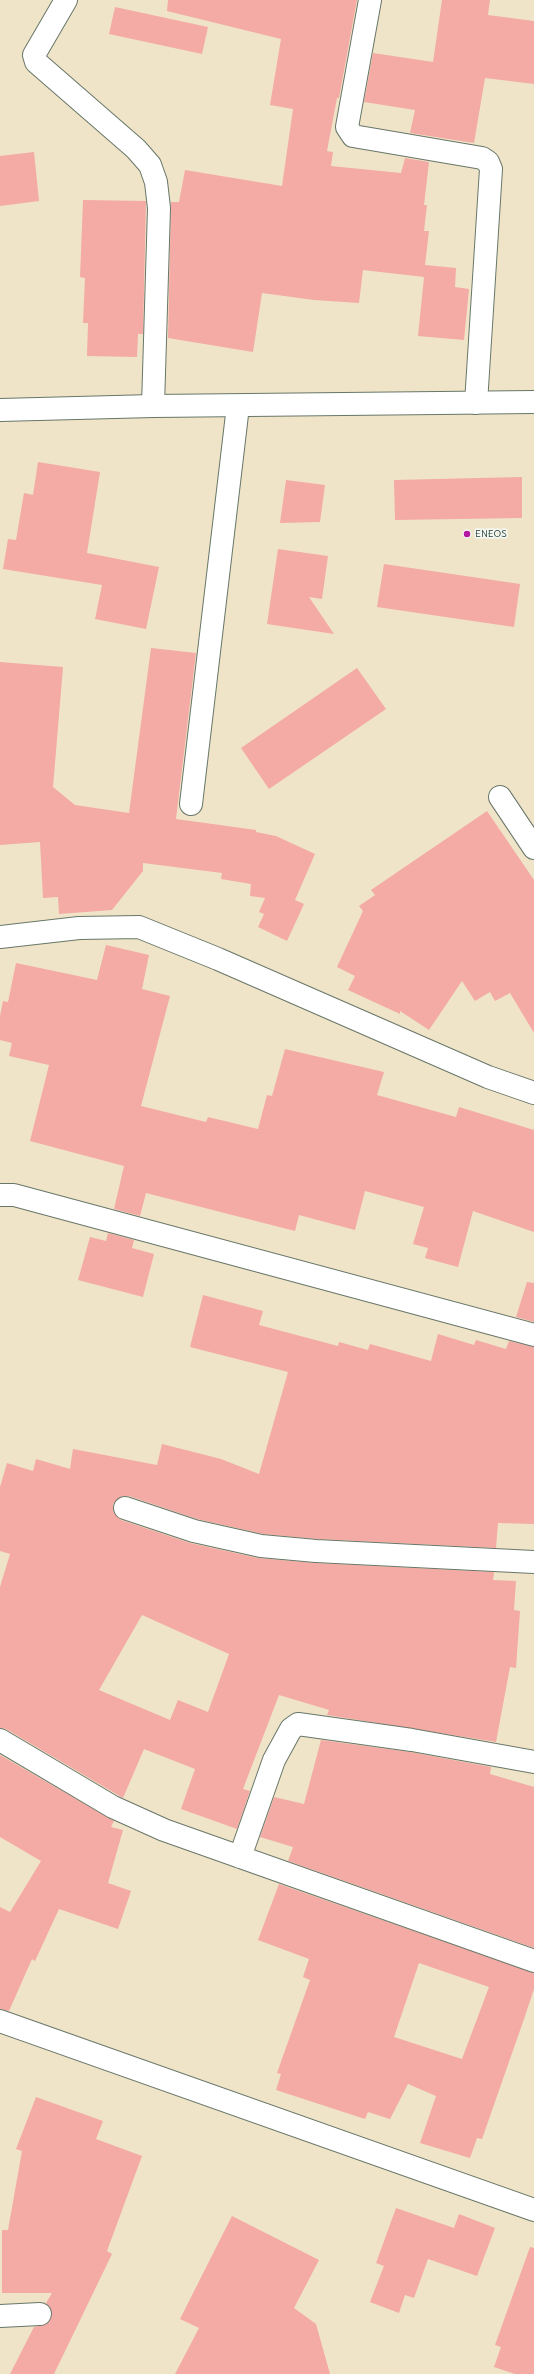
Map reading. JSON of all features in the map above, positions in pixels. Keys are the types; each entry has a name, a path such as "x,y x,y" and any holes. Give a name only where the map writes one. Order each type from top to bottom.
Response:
{"street":[{"path":"66,0 34,55 36,62 136,149 150,165 156,182 159,208 153,406"},
{"path":"370,0 347,127 352,136 482,158 488,162 491,169 476,403"},
{"path":"0,410 153,406 534,402"},
{"path":"191,804 238,406"},
{"path":"500,797 534,848"},
{"path":"0,937 80,928 139,927 176,941 488,1077 534,1093"},
{"path":"0,1195 14,1195 534,1335"},
{"path":"125,1508 194,1531 261,1546 316,1551 534,1562"},
{"path":"240,1856 274,1760 291,1729 298,1724 412,1740 534,1762"},
{"path":"0,1740 113,1807 164,1830 534,1961"},
{"path":"0,2021 534,2210"},
{"path":"0,2316 40,2314"}],"building":[{"path":"168,0 357,0 339,98 337,98 327,151 333,152 331,166 401,173 405,158 429,162 424,205 427,205 424,231 429,231 425,265 456,268 455,287 469,289 464,340 418,336 424,277 363,270 359,303 314,300 262,293 253,352 168,338 171,202 179,202 185,170 282,186 293,109 270,105 281,39 167,11"},
{"path":"442,0 490,0 488,15 534,21 534,84 485,78 474,143 410,133 415,110 364,102 373,53 433,62"},
{"path":"115,7 208,27 202,54 109,34"},
{"path":"34,152 39,201 0,206 0,156"},
{"path":"83,200 146,201 143,334 138,334 137,357 87,356 88,323 83,323 85,278 80,277"},
{"path":"38,462 100,472 87,553 159,567 146,629 95,619 102,585 3,569 8,539 16,540 24,493 33,495"},
{"path":"522,477 522,518 395,520 394,480"},
{"path":"286,480 325,485 320,522 280,523"},
{"path":"278,549 328,556 322,599 309,597 334,634 267,624"},
{"path":"384,564 520,584 514,627 377,607"},
{"path":"151,648 196,653 176,819 256,830 256,832 276,836 315,854 295,900 304,904 287,941 258,927 264,914 259,912 265,898 250,896 251,884 221,879 222,873 143,863 143,871 112,910 59,914 58,897 43,898 40,842 0,845 0,662 63,667 53,787 75,805 129,813"},
{"path":"357,668 386,709 269,789 241,748"},
{"path":"487,811 534,880 534,1033 510,993 495,1001 490,992 475,1001 462,981 429,1030 400,1011 400,1014 348,990 355,976 337,967 363,911 359,906 375,895 371,890"},
{"path":"106,945 149,955 142,989 170,996 141,1106 206,1122 208,1117 258,1129 267,1095 272,1096 285,1049 384,1072 377,1095 456,1117 459,1107 534,1130 534,1232 473,1211 458,1267 425,1258 428,1248 413,1244 424,1207 365,1191 355,1230 299,1215 295,1231 146,1193 140,1216 114,1209 124,1166 30,1141 49,1065 9,1056 12,1043 0,1040 0,1016 3,1001 8,1002 16,963 97,980"},
{"path":"108,1233 134,1240 132,1248 154,1254 143,1297 78,1280 90,1237 106,1241"},
{"path":"527,1282 534,1283 534,1322 516,1317"},
{"path":"203,1295 263,1311 259,1325 338,1346 339,1342 368,1350 370,1344 431,1361 438,1334 474,1345 476,1340 506,1349 509,1341 534,1347 534,1524 498,1523 496,1548 317,1539 263,1534 197,1519 129,1496 122,1496 113,1504 113,1511 121,1520 190,1543 258,1558 315,1563 494,1572 493,1580 516,1581 514,1610 520,1611 516,1668 510,1667 496,1742 327,1715 329,1710 279,1695 243,1789 250,1791 237,1829 181,1809 195,1769 144,1749 123,1798 6,1729 0,1728 0,1587 10,1554 0,1551 0,1487 7,1463 33,1471 36,1459 70,1469 73,1449 157,1465 162,1444 221,1459 259,1474 288,1372 190,1347","holes":["142,1615 229,1654 208,1712 178,1700 170,1720 99,1690"]},
{"path":"321,1740 410,1752 491,1767 490,1774 534,1787 534,1948 288,1861 293,1847 260,1837 274,1797 304,1804"},
{"path":"0,1755 114,1821 111,1827 123,1830 108,1883 131,1891 118,1929 59,1909 35,1961 32,1959 9,2011 0,2009 0,1907 10,1912 41,1861 0,1837"},
{"path":"279,1884 534,1973 534,1989 524,2019 482,2139 477,2138 470,2158 420,2143 436,2096 408,2084 390,2119 368,2112 365,2119 276,2090 281,2074 277,2073 310,1980 303,1977 309,1959 258,1940","holes":["419,1963 489,1987 462,2059 394,2037"]},
{"path":"36,2097 103,2121 96,2139 142,2156 107,2251 112,2254 54,2374 10,2374 34,2327 47,2324 52,2314 46,2303 52,2293 2,2293 2,2230 8,2230 22,2151 16,2149"},
{"path":"396,2208 454,2228 459,2214 495,2228 477,2276 428,2259 414,2298 405,2295 399,2313 370,2302 384,2266 376,2263"},
{"path":"232,2216 319,2260 294,2308 316,2324 330,2374 175,2374 199,2328 180,2319"},
{"path":"530,2247 534,2248 534,2374 515,2374 494,2367 501,2347 495,2345"}],"place":[{"name":"ENEOS","path":"467,534"}]}
